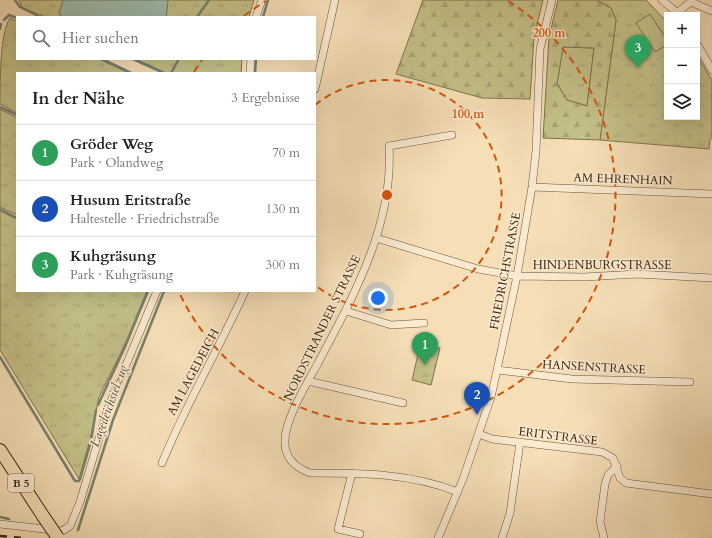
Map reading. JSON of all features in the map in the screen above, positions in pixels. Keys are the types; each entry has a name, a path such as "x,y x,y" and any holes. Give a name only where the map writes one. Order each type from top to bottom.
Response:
{"highway":[{"name":"B 5","path":"0,450 43,516 60,534"}],"street":[{"path":"256,16 262,0"},
{"path":"316,86 335,0"},
{"name":"FRIEDRICHSTRASSE","path":"438,538 458,492 491,397 517,276 532,187 536,151 540,49 552,0"},
{"path":"662,0 678,12"},
{"path":"680,12 692,1 712,11"},
{"path":"699,48 712,70"},
{"path":"250,60 250,72"},
{"name":"NORDSTRANDER STRASSE","path":"352,473 310,473 300,469 292,463 286,452 285,439 289,423 308,381 346,310 362,276 376,238 389,182 389,146 452,135"},
{"name":"AM EHRENHAIN","path":"532,187 712,194"},
{"name":"HINDENBURGSTRASSE","path":"376,238 478,269 517,276 584,277 637,274 712,278"},
{"path":"0,524 60,534 70,526 74,519 106,414 157,292"},
{"name":"AM LAGEDEICH","path":"162,463 179,422 226,334 245,292"},
{"path":"346,310 392,326 424,323"},
{"name":"HANSENSTRASSE","path":"497,370 572,379 690,382"},
{"path":"308,381 403,403"},
{"name":"ERITSTRASSE","path":"479,434 492,438 602,452 613,458 620,478 626,483 712,494"},
{"path":"502,538 510,513 520,442"},
{"path":"604,538 600,522 605,484 608,475 617,466"},
{"path":"360,534 338,529 352,473 407,477 458,492"}],"green space":[{"path":"19,0 63,0 59,14 62,16 42,16 22,7"},
{"path":"168,0 254,0 249,16 166,16"},
{"path":"423,0 543,0 534,37 530,99 482,98 396,74"},
{"path":"558,0 596,0 611,8 616,20 600,140 543,138 549,37","holes":["563,47 594,48 587,106 567,100 557,84"]},
{"path":"596,0 646,0 664,19 664,120 700,120 700,60 712,80 712,138 710,139 709,149 600,140 616,20 611,8"},
{"path":"650,14 664,35 664,47 655,52 636,23"},
{"path":"10,18 16,21 16,60 101,60 127,72 16,72 16,112 0,104 2,45"},
{"path":"563,47 594,48 587,106 567,100 557,84"},
{"path":"137,60 242,60 241,72 164,72"},
{"path":"0,109 16,117 16,215 0,207"},
{"path":"0,211 16,219 16,292 147,292 126,342 99,397 90,440 79,479 0,350"},
{"path":"440,348 431,385 412,380 419,350"}],"shaded area":[{"path":"63,0 168,0 166,16 62,16 59,14"}],"waterway":[{"path":"15,0 20,7 38,16"},
{"path":"198,16 209,0"},
{"name":"Lagedeichsielzug","path":"263,16 268,0"},
{"path":"4,20 9,15 16,18"},
{"path":"0,29 1,24"},
{"path":"104,60 129,72"},
{"path":"135,60 162,72"},
{"path":"172,72 178,60"},
{"name":"Lagedeichsielzug","path":"255,72 256,60"},
{"path":"0,107 16,115"},
{"path":"0,209 16,217"},
{"path":"98,405 124,349 148,292"},
{"name":"Lagedeichsielzug","path":"78,530 113,420 164,292"},
{"path":"0,357 75,481 79,481 80,479 91,441 96,410"},
{"path":"0,517 9,519"}],"railway":[{"path":"0,536 24,538"}],"place":[{"name":"Kuhgräsung","path":"638,68"},
{"name":"Gröder Weg","path":"425,365"},
{"name":"Husum Eritstraße","path":"477,415"}]}
